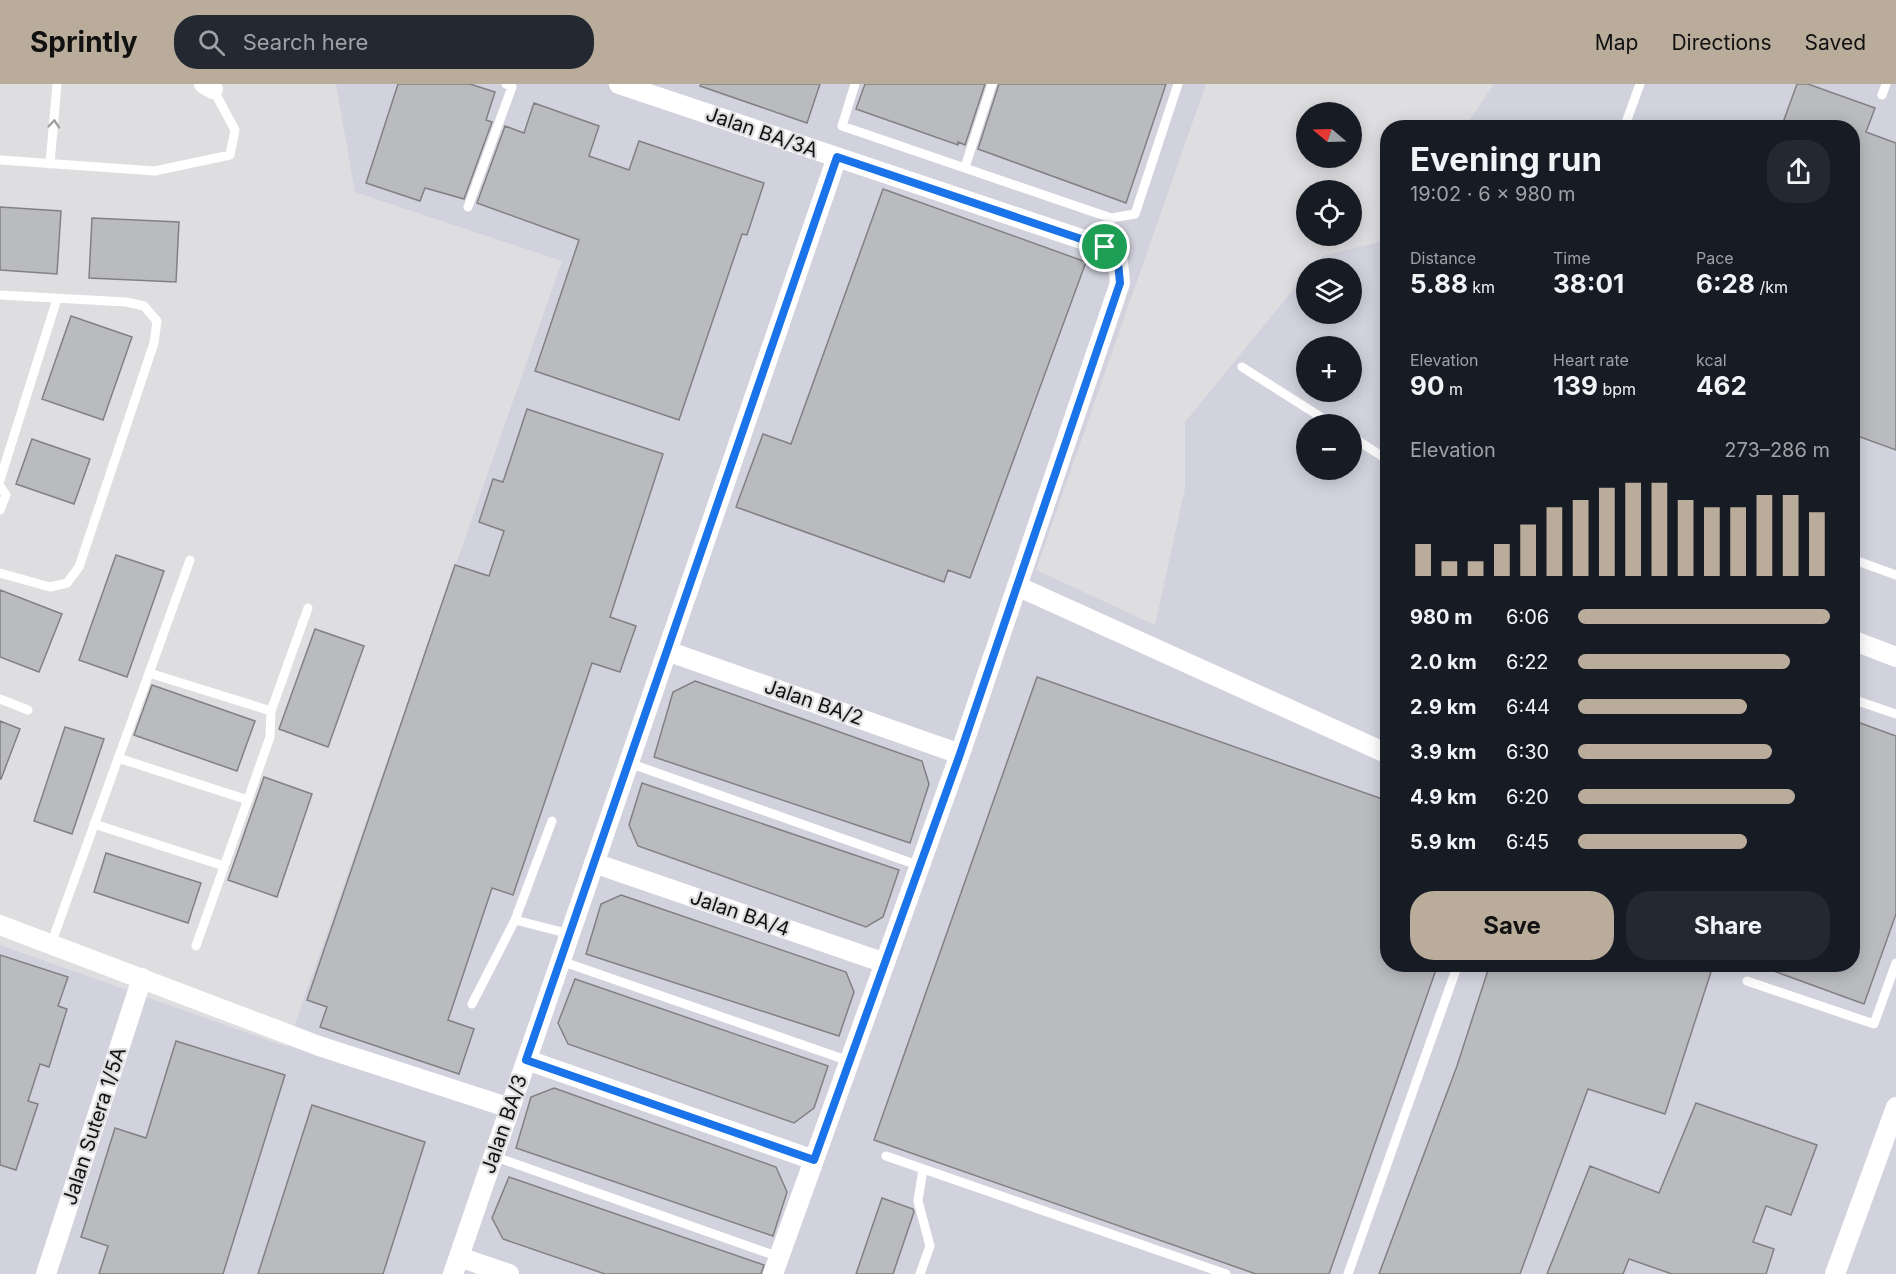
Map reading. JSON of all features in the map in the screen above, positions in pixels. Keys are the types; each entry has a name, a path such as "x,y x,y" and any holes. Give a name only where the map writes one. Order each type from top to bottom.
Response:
{"street":[{"name":"Jalan BA/3A","path":"619,84 1105,247 1118,262 1120,283 1017,586"},
{"name":"Jalan BA/3","path":"456,1265 837,157"},
{"path":"776,1265 960,754 1017,586 1380,750"},
{"path":"1860,643 1896,657"},
{"name":"Jalan BA/2","path":"667,651 960,754"},
{"name":"Jalan BA/4","path":"594,863 885,963"},
{"path":"0,925 319,1046 510,1108"},
{"name":"Jalan Sutera 1/5A","path":"46,1274 142,978"},
{"path":"526,1060 814,1160"},
{"path":"1835,1274 1896,1107"},
{"path":"456,1265 509,1274"}],"lane":[{"path":"50,164 57,84"},
{"path":"468,207 512,87 506,84"},
{"path":"855,84 842,126 965,166 1110,218 1136,214 1178,84"},
{"path":"965,166 992,84"},
{"path":"1627,120 1640,84"},
{"path":"1882,95 1886,84"},
{"path":"0,160 155,171 230,155 235,130 208,87"},
{"path":"0,295 126,302 144,306 157,321 154,343 79,567 67,583 50,587 0,573"},
{"path":"0,480 57,299"},
{"path":"1242,368 1316,414"},
{"path":"1362,443 1380,455"},
{"path":"0,486 6,495 0,510"},
{"path":"51,944 190,560"},
{"path":"1860,562 1896,575"},
{"path":"196,946 270,737 271,711 308,608"},
{"path":"149,673 271,711"},
{"path":"0,699 28,710"},
{"path":"1860,702 1896,714"},
{"path":"118,758 248,800"},
{"path":"629,763 920,866"},
{"path":"472,1004 515,920 552,821"},
{"path":"94,824 224,866"},
{"path":"515,920 570,934"},
{"path":"561,961 849,1061"},
{"path":"1747,981 1874,1024 1896,963"},
{"path":"1348,1274 1455,972"},
{"path":"494,1156 776,1265"},
{"path":"886,1156 1226,1274"},
{"path":"920,1274 930,1246 918,1201 923,1169"}],"shaded area":[{"path":"336,84 1206,84 1036,570 1155,625 1185,488 1185,422 1296,286 1296,324 1362,324 1362,258 1320,258 1380,242 1380,972 1860,972 1860,120 1470,120 1494,84 1896,84 1896,1274 0,1274 0,945 287,1047 562,261 355,192"}],"building":[{"path":"398,84 470,84 495,92 486,120 492,122 464,199 425,188 420,201 366,183"},
{"path":"701,84 820,84 807,123 700,86"},
{"path":"865,84 985,84 965,145 958,142 958,145 856,109"},
{"path":"999,84 1166,84 1126,203 978,149"},
{"path":"1797,84 1808,84 1875,108 1866,132 1896,143 1896,450 1860,437 1860,120 1784,120"},
{"path":"534,103 599,126 589,156 629,170 639,141 764,183 747,235 742,234 679,420 535,371 579,240 477,203 505,126 524,133"},
{"path":"883,189 1086,262 970,578 948,570 944,582 736,507 763,434 791,444"},
{"path":"0,207 61,211 57,274 0,270"},
{"path":"92,218 179,222 176,282 89,278"},
{"path":"71,316 132,337 103,420 42,399"},
{"path":"527,409 663,454 610,617 636,626 620,672 592,663 513,895 492,888 448,1020 474,1029 459,1074 320,1027 327,1007 307,1000 455,565 489,576 504,531 479,522 493,479 503,482"},
{"path":"32,439 90,459 74,504 16,484"},
{"path":"116,555 164,571 127,677 79,660"},
{"path":"0,590 62,614 39,672 0,657"},
{"path":"315,629 364,646 328,747 279,729"},
{"path":"1037,677 1380,798 1380,972 1435,972 1329,1274 1256,1274 874,1140"},
{"path":"695,681 922,761 929,784 910,843 654,757 673,692"},
{"path":"152,685 255,721 237,771 134,735"},
{"path":"0,721 20,729 1,779 0,779"},
{"path":"1860,723 1896,736 1896,914 1864,1004 1776,972 1860,972"},
{"path":"65,727 104,739 72,834 34,821"},
{"path":"264,777 312,794 277,897 228,880"},
{"path":"642,783 899,870 883,917 866,927 638,846 629,825"},
{"path":"106,853 201,883 188,923 94,892"},
{"path":"621,895 846,972 854,992 839,1036 586,954 601,904"},
{"path":"0,955 68,977 58,1006 67,1009 49,1067 40,1064 28,1101 38,1104 16,1170 0,1165"},
{"path":"1487,972 1711,972 1665,1114 1588,1089 1520,1274 1379,1274 1457,1066"},
{"path":"575,979 828,1066 814,1108 794,1123 568,1044 558,1023"},
{"path":"176,1041 285,1075 223,1274 99,1274 108,1246 81,1237 115,1128 146,1138"},
{"path":"554,1088 776,1167 787,1192 773,1236 516,1148 531,1097"},
{"path":"1696,1103 1817,1145 1791,1215 1766,1206 1753,1242 1774,1249 1766,1274 1672,1274 1629,1259 1623,1274 1547,1274 1590,1166 1659,1193"},
{"path":"312,1105 425,1142 383,1274 258,1274"},
{"path":"509,1177 764,1265 761,1274 605,1274 503,1239 492,1218"},
{"path":"882,1198 913,1209 914,1212 893,1274 856,1274"}],"route":[{"path":"837,157 1105,247 1118,262 1120,283 960,754 814,1160 526,1060 837,157"}]}
